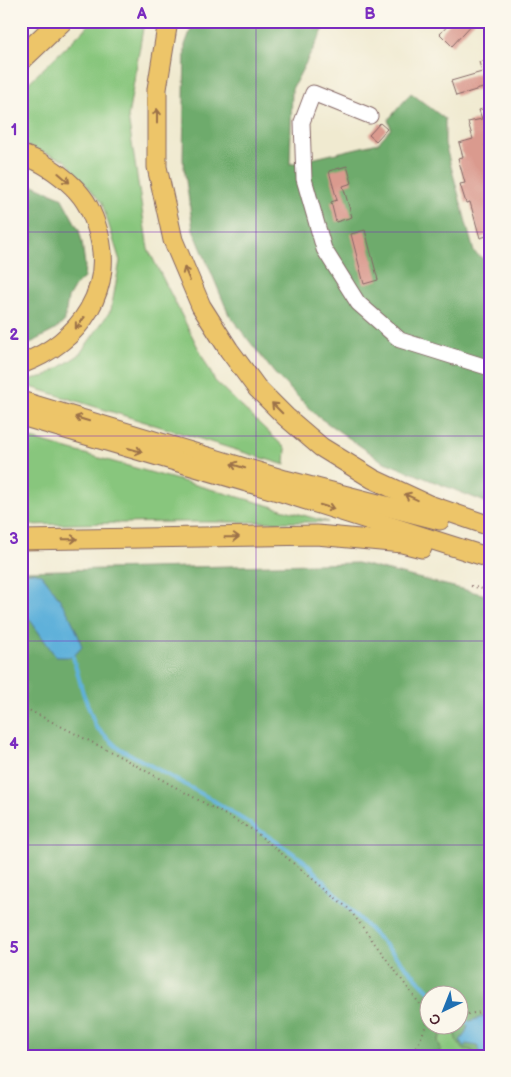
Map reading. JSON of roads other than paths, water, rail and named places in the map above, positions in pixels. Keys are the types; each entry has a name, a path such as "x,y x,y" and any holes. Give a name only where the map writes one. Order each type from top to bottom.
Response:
{"highway":[{"path":"21,59 61,21"}],"main road":[{"path":"168,21 157,88 157,167 173,240 201,306 229,350 257,388 286,418 321,448 374,479 421,502 490,526"},
{"path":"21,155 52,168 90,206 101,238 102,271 96,299 81,323 60,344 37,358 21,364"},
{"path":"21,401 285,480 490,533"},
{"path":"21,416 281,492 490,558"},
{"path":"21,540 317,535 402,543 490,564"}],"lane":[{"path":"370,116 313,93 302,122 304,179 324,249 358,303 400,340 490,368"}],"water":[{"path":"21,573 41,574 60,599 70,617 82,647 73,657 56,657 21,607"},
{"path":"490,1015 490,1056 481,1056 478,1046 466,1044 464,1047 460,1041 465,1034 468,1034 470,1021"}],"waterway":[{"path":"73,657 83,693 96,727 117,747 211,799 303,860 422,984"}]}
